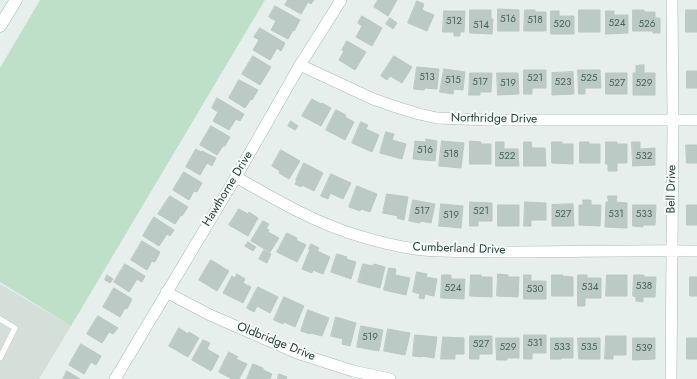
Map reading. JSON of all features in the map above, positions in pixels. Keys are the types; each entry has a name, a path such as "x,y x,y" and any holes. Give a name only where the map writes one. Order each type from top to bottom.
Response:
{"main road":[{"path":"0,26 16,0"}],"street":[{"name":"Hawthorne Drive","path":"116,379 166,292 236,177 300,65 342,0"},
{"name":"Bell Drive","path":"671,379 674,120 672,0"},
{"name":"Northridge Drive","path":"300,65 396,108 437,118 486,120 697,120"},
{"name":"Cumberland Drive","path":"236,177 298,212 320,222 363,237 416,249 442,251 522,252 697,251"},
{"name":"Oldbridge Drive","path":"166,292 210,315 296,353 353,371 390,379"}],"lane":[{"path":"0,319 16,328 0,358"}],"shaded area":[{"path":"0,284 71,326 39,379 0,379"}],"green space":[{"path":"40,0 265,0 71,326 0,282 0,68"}],"building":[{"path":"288,0 314,0 311,4 308,2 301,14 285,5"},
{"path":"378,0 397,0 388,16 374,7"},
{"path":"417,1 424,4 422,10 434,15 427,31 408,23"},
{"path":"275,6 300,20 288,39 271,30 276,21 269,17"},
{"path":"498,9 519,10 519,31 498,31"},
{"path":"470,10 491,10 491,19 493,19 492,34 470,33"},
{"path":"525,10 546,12 546,31 524,31"},
{"path":"579,10 600,10 600,32 579,32"},
{"path":"633,10 655,12 655,18 660,18 660,33 653,33 653,31 633,31"},
{"path":"686,10 697,10 697,32 686,32"},
{"path":"444,11 465,11 464,32 460,32 460,36 454,36 454,32 443,32"},
{"path":"551,11 559,11 559,16 574,16 574,34 551,34"},
{"path":"606,11 614,11 614,15 628,15 628,33 606,34"},
{"path":"362,16 382,28 372,46 356,37 362,26 358,23"},
{"path":"390,18 397,23 393,29 386,24"},
{"path":"260,28 285,43 281,51 277,48 270,60 253,50 259,40 254,37"},
{"path":"347,41 366,52 355,70 339,60"},
{"path":"253,56 271,67 260,85 242,74"},
{"path":"394,56 412,67 402,83 390,76 387,80 381,76"},
{"path":"644,65 644,73 655,73 655,95 633,95 633,73 636,73 636,66"},
{"path":"417,67 439,69 437,89 414,89"},
{"path":"444,69 465,72 463,90 454,89 453,94 440,92"},
{"path":"524,70 546,70 546,88 532,88 532,94 524,94"},
{"path":"578,70 600,70 601,88 585,88 585,94 579,94"},
{"path":"687,71 697,71 697,88 687,88"},
{"path":"573,72 574,94 552,95 552,73"},
{"path":"470,73 492,73 491,92 480,92 480,95 469,95"},
{"path":"497,73 518,73 519,94 498,95"},
{"path":"606,73 627,73 627,94 606,94"},
{"path":"239,80 258,90 245,108 229,98"},
{"path":"217,98 244,114 240,121 236,119 229,130 213,121 218,112 212,108"},
{"path":"312,99 331,108 321,126 302,116"},
{"path":"336,110 346,115 345,117 354,122 345,140 326,130"},
{"path":"291,121 298,126 295,130 288,126"},
{"path":"361,122 368,125 366,129 379,135 372,152 352,143"},
{"path":"211,126 230,137 225,146 223,146 217,155 200,145"},
{"path":"386,132 394,134 392,140 406,144 402,159 380,153"},
{"path":"426,139 437,141 435,161 413,159 415,141 426,142"},
{"path":"442,141 464,143 461,168 439,166"},
{"path":"470,141 481,142 481,144 491,144 491,164 470,164"},
{"path":"496,142 504,142 504,149 518,149 519,166 496,166"},
{"path":"524,142 531,142 532,148 545,148 546,166 524,166"},
{"path":"552,142 573,144 573,164 552,163"},
{"path":"580,142 600,144 600,163 580,163"},
{"path":"606,142 627,144 627,163 617,163 617,171 608,171 608,164 606,164"},
{"path":"632,142 640,142 640,149 655,148 655,165 633,166"},
{"path":"686,145 697,145 697,163 687,163"},
{"path":"196,149 216,158 212,166 207,163 200,175 186,167"},
{"path":"281,150 300,161 289,179 279,173 280,171 272,166"},
{"path":"304,163 323,173 314,191 302,185 301,187 295,184"},
{"path":"184,172 202,183 197,192 194,191 189,200 173,190"},
{"path":"331,174 351,183 343,199 330,193 328,199 321,196"},
{"path":"357,186 377,194 370,212 361,209 360,211 349,207"},
{"path":"387,194 408,197 404,220 397,218 398,216 383,213"},
{"path":"170,196 188,207 175,224 158,214"},
{"path":"608,196 617,196 616,202 627,203 627,228 605,227 606,202 608,202"},
{"path":"413,200 435,204 431,223 409,221"},
{"path":"583,200 591,200 591,205 601,205 600,226 579,225 579,205 583,205"},
{"path":"470,202 492,203 492,221 478,221 478,226 470,226"},
{"path":"525,202 546,203 546,220 531,220 531,226 524,226"},
{"path":"441,204 463,206 461,228 439,226"},
{"path":"573,204 574,226 552,226 552,205"},
{"path":"498,205 519,205 519,226 498,226"},
{"path":"633,205 656,205 655,225 643,225 643,227 633,226"},
{"path":"687,205 697,205 697,225 687,225"},
{"path":"239,209 248,214 249,212 258,218 248,236 229,225"},
{"path":"154,217 174,230 170,236 167,234 159,246 143,236"},
{"path":"263,221 269,224 266,229 269,230 268,232 279,238 270,252 251,241"},
{"path":"287,233 306,245 297,262 277,252"},
{"path":"142,241 160,252 155,262 152,261 147,270 131,260"},
{"path":"248,242 256,247 253,251 245,246"},
{"path":"311,244 319,248 317,251 330,257 323,274 313,270 312,273 302,269"},
{"path":"264,250 271,254 267,263 259,259"},
{"path":"337,254 356,262 351,279 331,272"},
{"path":"211,260 229,271 217,291 199,280"},
{"path":"125,264 145,276 142,282 137,279 129,292 114,282"},
{"path":"363,264 373,266 374,264 385,267 380,288 358,282"},
{"path":"389,268 396,269 395,275 410,278 406,295 384,290"},
{"path":"417,272 427,274 426,277 437,279 434,296 425,294 424,299 419,298 420,294 413,292"},
{"path":"237,274 245,279 243,283 251,287 243,303 223,293 232,276 235,278"},
{"path":"498,274 508,275 508,277 519,277 518,297 497,296"},
{"path":"107,275 113,279 110,283 105,280"},
{"path":"442,275 451,275 451,279 465,279 464,299 441,298"},
{"path":"471,275 492,277 492,297 470,296"},
{"path":"524,275 531,275 531,281 546,281 546,299 524,299"},
{"path":"552,275 573,277 573,296 552,296"},
{"path":"578,275 587,275 587,278 601,278 601,298 585,298 585,306 578,306"},
{"path":"607,275 627,275 627,296 606,296"},
{"path":"634,275 656,277 655,297 643,297 643,302 636,301 636,297 633,296"},
{"path":"690,277 697,277 697,296 690,296"},
{"path":"258,287 278,297 270,313 257,306 254,312 247,308"},
{"path":"114,288 132,299 127,309 125,308 120,317 103,307"},
{"path":"284,297 304,306 295,327 284,322 283,324 274,320"},
{"path":"308,310 329,318 322,336 301,331"},
{"path":"98,316 118,328 113,334 109,332 102,343 87,334"},
{"path":"336,317 356,323 350,346 342,344 343,339 331,336"},
{"path":"361,326 383,330 379,351 357,347"},
{"path":"179,328 188,334 189,332 199,338 188,357 169,346"},
{"path":"388,329 410,333 405,355 384,351"},
{"path":"415,335 437,337 434,358 413,356"},
{"path":"524,335 546,335 546,353 532,353 532,359 524,359"},
{"path":"470,336 492,336 492,354 479,354 479,359 470,359"},
{"path":"606,336 626,336 626,355 613,355 613,359 605,359"},
{"path":"443,337 464,338 464,354 455,354 455,359 441,359"},
{"path":"496,338 519,338 519,358 497,360"},
{"path":"551,338 573,338 573,358 551,359"},
{"path":"578,338 600,338 600,359 579,359"},
{"path":"633,338 655,338 655,359 633,360"},
{"path":"687,338 697,338 697,359 687,359"},
{"path":"203,340 210,343 207,349 219,356 211,371 192,360"},
{"path":"81,344 101,356 96,365 91,362 84,374 69,365"},
{"path":"229,352 238,357 236,359 247,364 239,379 232,379 219,372"},
{"path":"253,364 272,374 270,379 247,379"},
{"path":"67,371 80,379 63,379"},
{"path":"279,374 287,377 286,379 278,379"}]}
